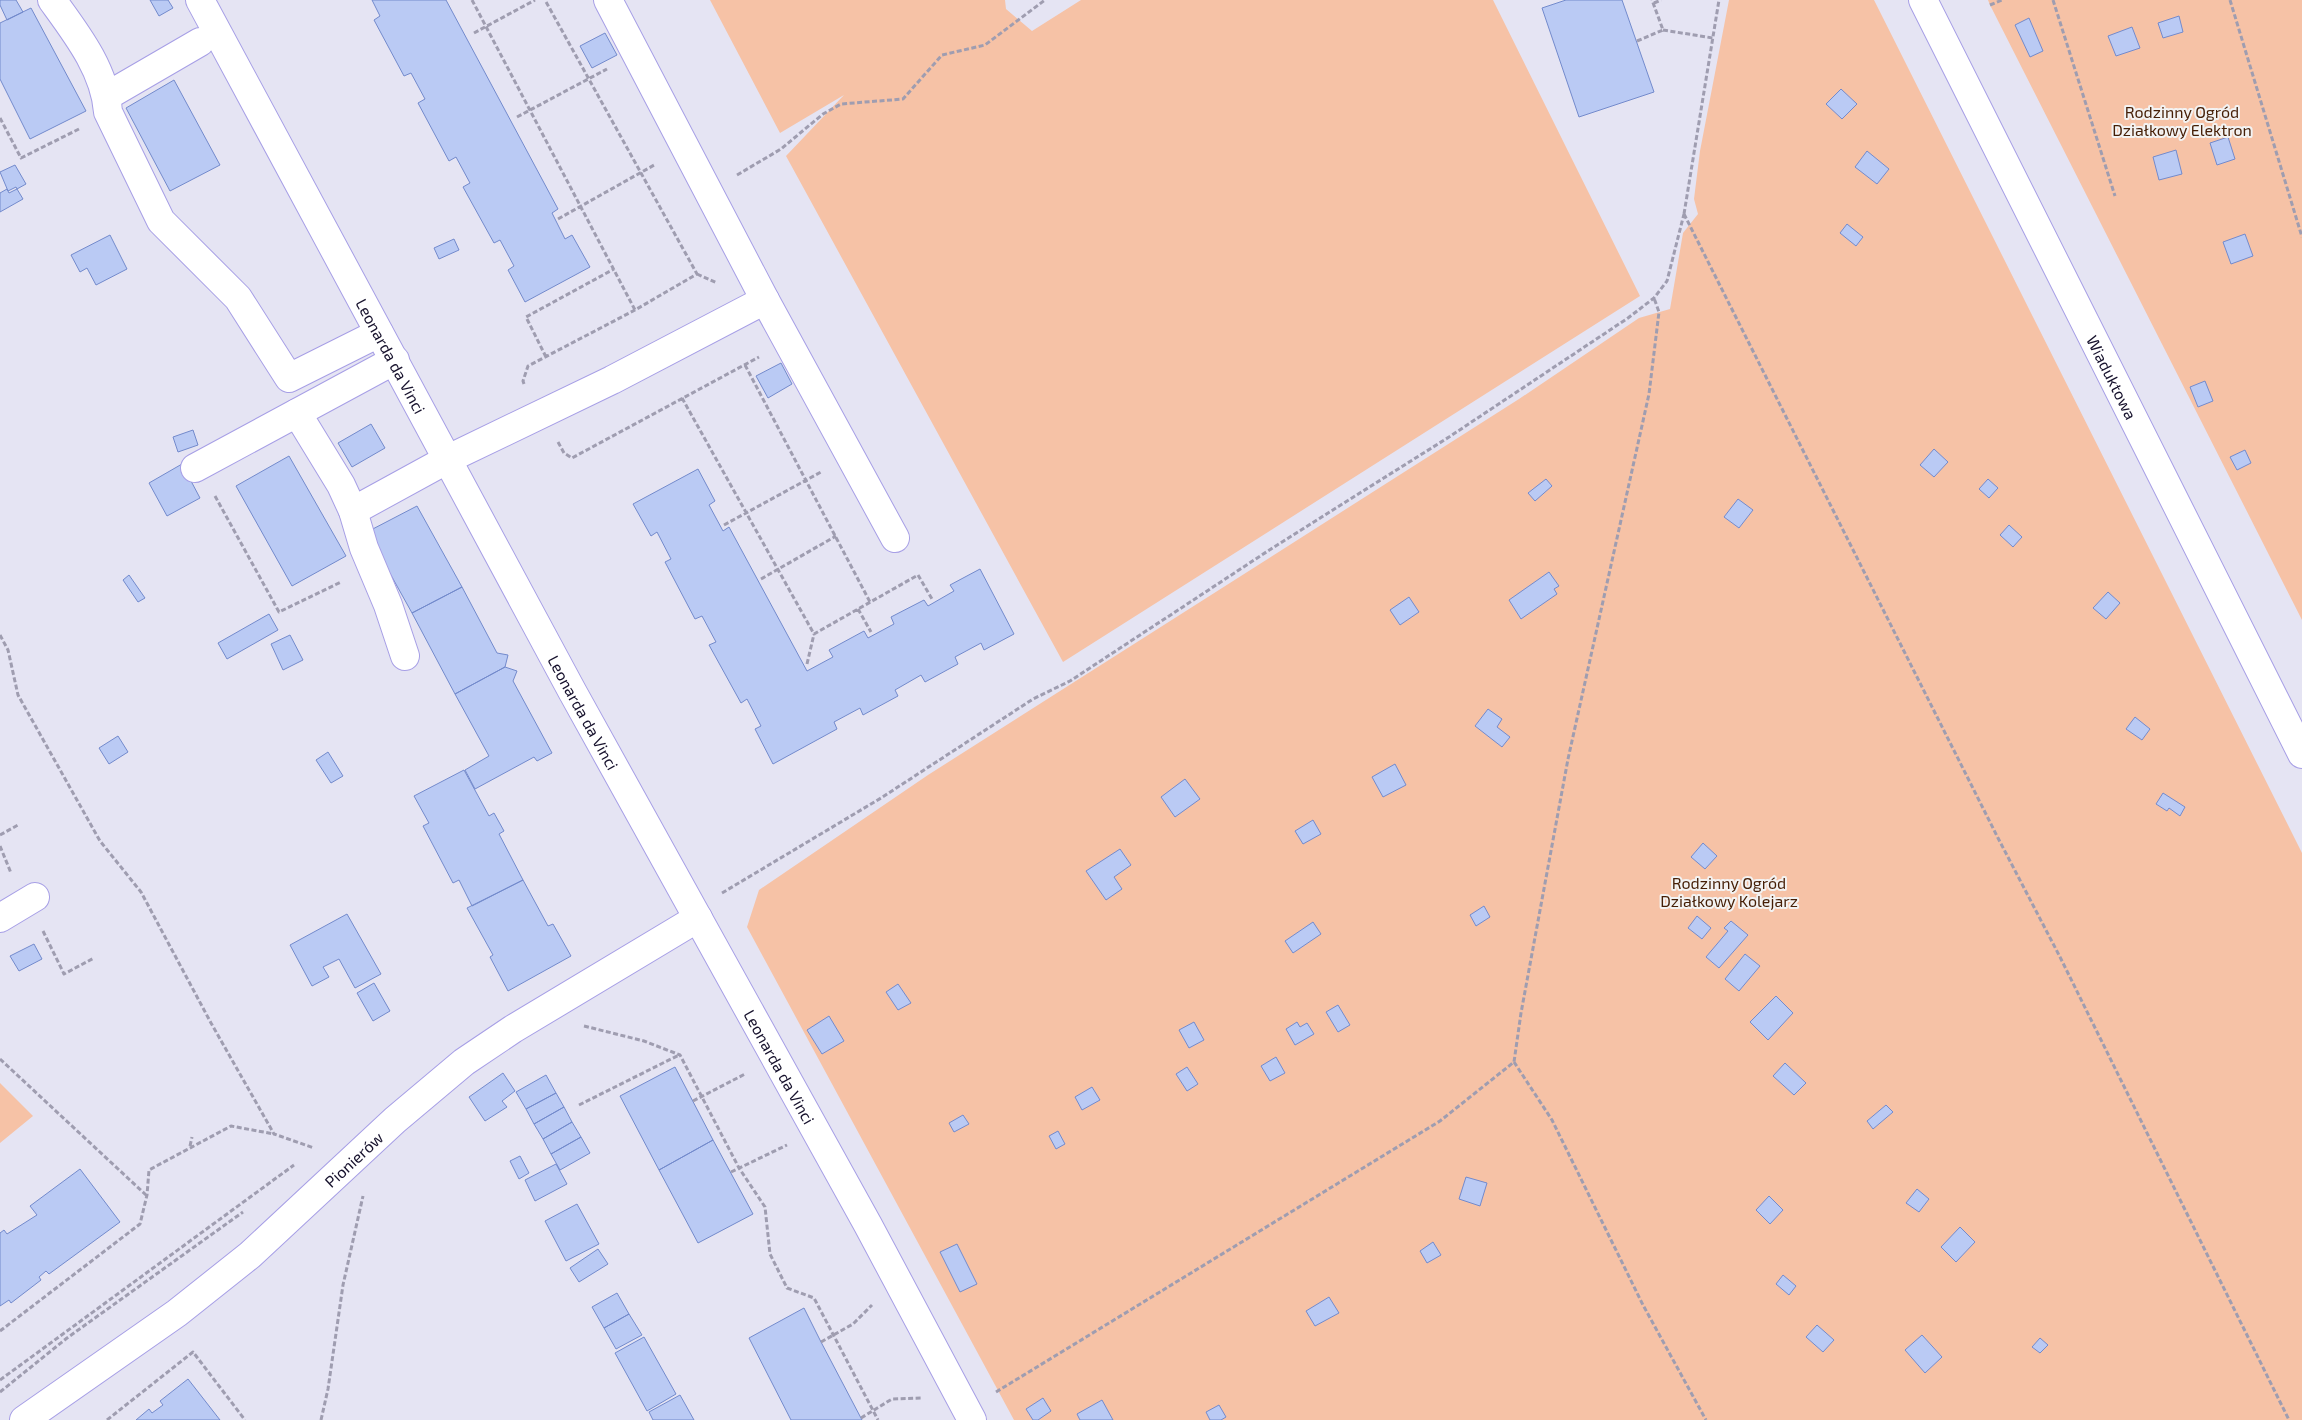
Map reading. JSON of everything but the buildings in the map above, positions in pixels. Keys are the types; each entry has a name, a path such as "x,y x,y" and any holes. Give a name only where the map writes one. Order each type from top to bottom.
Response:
{"street":[{"path":"52,0 81,40 107,96 108,112 161,221 238,298 289,378 379,333"},
{"name":"Leonarda da Vinci","path":"200,0 572,692 698,918 969,1414"},
{"path":"608,0 687,147 765,300 895,538"},
{"name":"Wiaduktowa","path":"1923,0 2302,754"},
{"path":"107,96 200,42"},
{"path":"353,511 448,459 612,380 765,300"},
{"path":"195,468 395,360"},
{"path":"297,413 340,485 353,511 364,548 388,605 405,656"},
{"path":"0,918 35,897"},
{"name":"Pionierów","path":"24,1420 177,1313 250,1255 395,1120 464,1062 513,1029 698,918"}],"path":[{"path":"472,0 635,310"},
{"path":"474,33 535,0"},
{"path":"527,390 523,382 528,366 635,310 696,274 546,0"},
{"path":"710,191 781,149 823,114 841,104 903,99 942,55 985,45 1045,0"},
{"path":"1661,0 1653,2 1663,30"},
{"path":"698,918 713,898 873,803 1033,699 1070,681 1282,542 1514,394 1628,318 1654,298 1666,280 1684,215 1719,0"},
{"path":"1990,5 2002,0"},
{"path":"2053,0 2115,196"},
{"path":"2230,0 2302,237"},
{"path":"1637,41 1663,30 1712,38"},
{"path":"517,117 636,54"},
{"path":"558,219 687,147"},
{"path":"1684,215 1998,838 2060,957 2289,1420"},
{"path":"546,357 526,318 614,269"},
{"path":"1654,298 1659,312 1649,394 1568,759 1521,1013 1514,1062 1552,1120 1644,1305 1706,1420"},
{"path":"554,434 564,453 572,458 788,342"},
{"path":"745,365 870,602"},
{"path":"682,398 814,634 807,664"},
{"path":"724,526 851,456"},
{"path":"213,490 279,612 372,567"},
{"path":"761,579 836,536"},
{"path":"814,634 918,575 932,599"},
{"path":"858,609 871,632"},
{"path":"0,635 8,650 18,695 100,841 141,892 211,1023 274,1134"},
{"path":"0,836 18,825"},
{"path":"0,846 11,868 12,879"},
{"path":"40,926 64,974 94,958"},
{"path":"581,1026 644,1041 680,1055 739,1168 765,1207 770,1254 787,1288 814,1298 878,1420"},
{"path":"579,1105 680,1055"},
{"path":"0,1059 147,1195"},
{"path":"969,1414 1440,1121 1514,1062"},
{"path":"693,1101 751,1072"},
{"path":"0,1330 140,1224 147,1195 149,1170 231,1126 274,1134 317,1149 310,1154"},
{"path":"190,1147 192,1137"},
{"path":"731,1172 790,1144"},
{"path":"0,1380 296,1164"},
{"path":"321,1420 328,1388 343,1286 364,1195"},
{"path":"821,1342 853,1324 875,1299"},
{"path":"107,1420 193,1352 244,1420"},
{"path":"861,1418 892,1399 928,1398"}],"green space":[{"path":"710,0 1005,0 1006,9 1032,31 1081,0 1493,0 1640,296 1063,662 786,156 844,95 780,133"},
{"name":"Rodzinny Ogród Działkowy Kolejarz","path":"1729,0 1874,0 2302,853 2302,1420 1014,1420 747,927 759,890 928,775 1519,399 1639,318 1670,309 1683,233 1698,214 1694,199 1700,151"},
{"name":"Rodzinny Ogród Działkowy Elektron","path":"1988,0 2302,0 2302,620 1990,5"},
{"path":"0,1083 33,1116 0,1143"}]}
